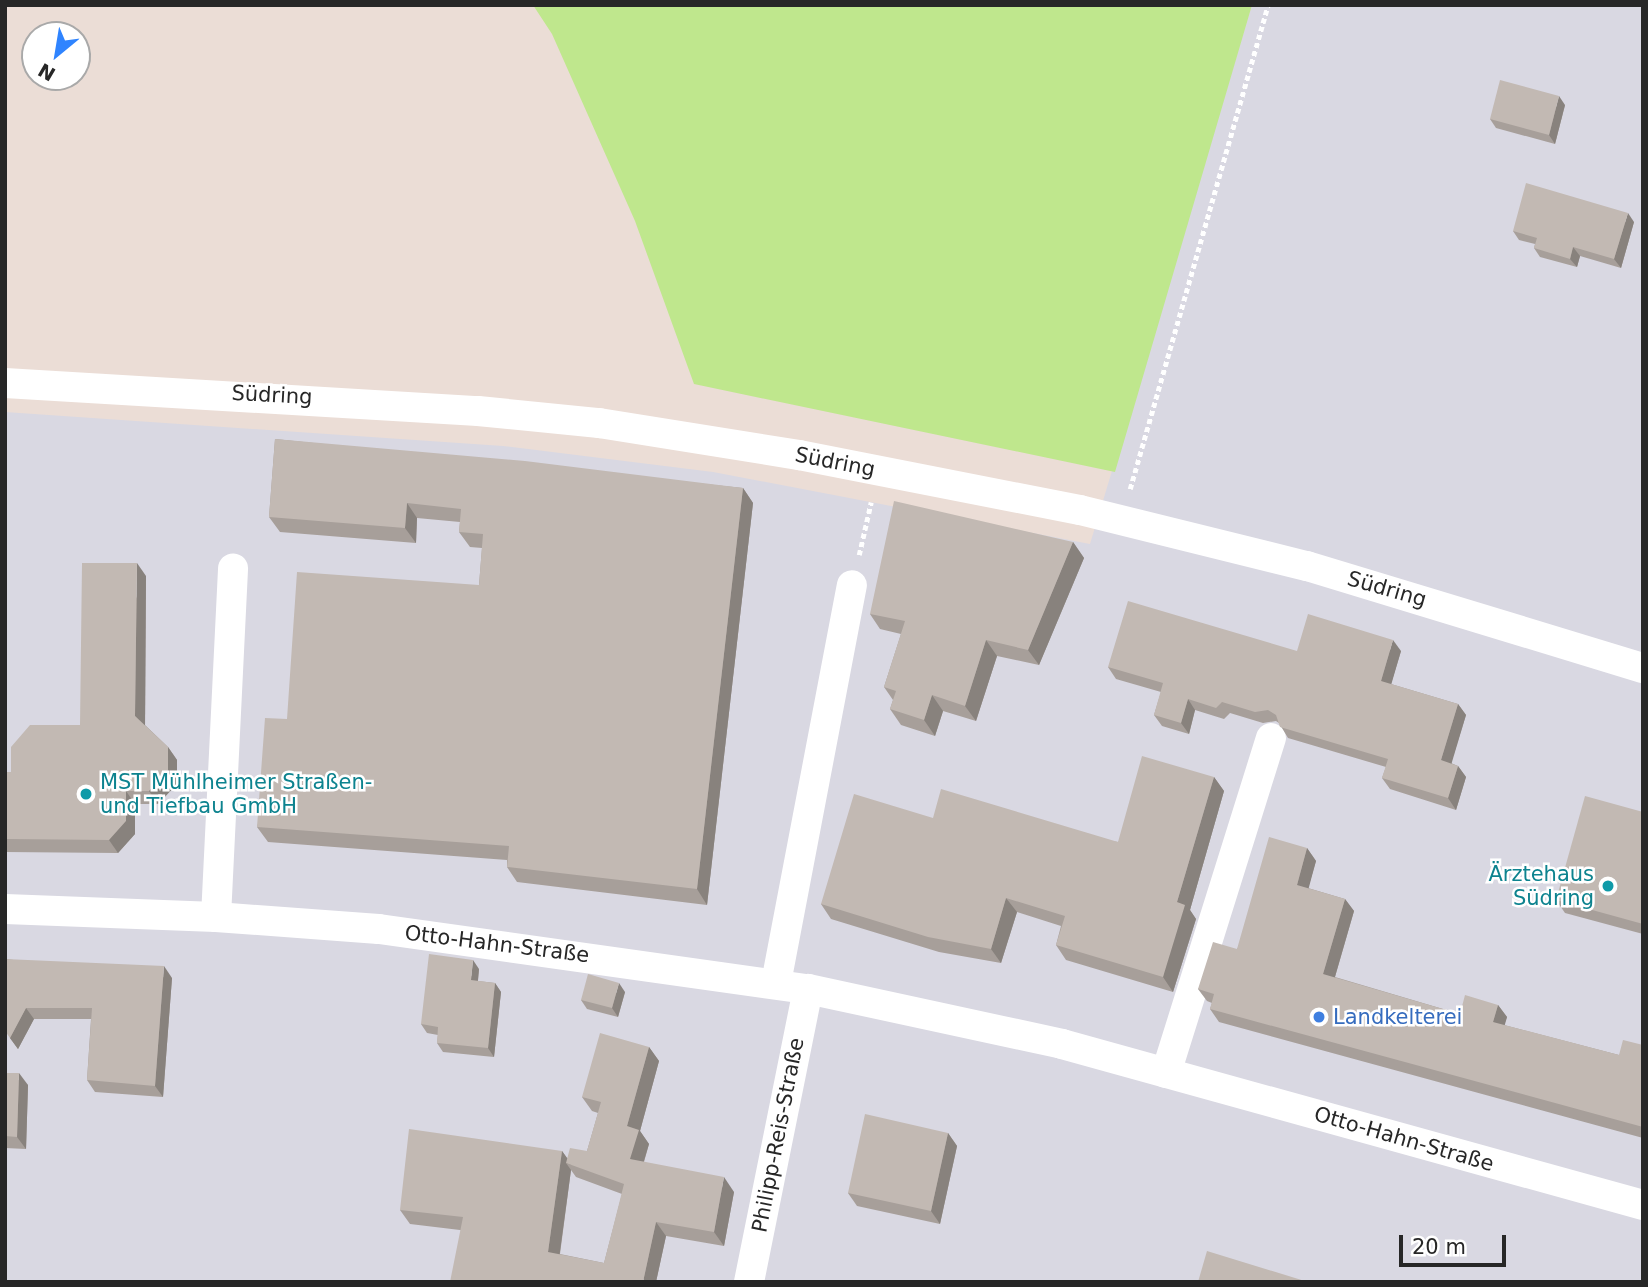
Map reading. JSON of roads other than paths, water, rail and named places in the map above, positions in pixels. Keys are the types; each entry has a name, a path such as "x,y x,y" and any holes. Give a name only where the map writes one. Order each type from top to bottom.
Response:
{"street":[{"name":"Südring","path":"5,383 244,393 505,414 715,440 1121,520 1386,588 1643,668"},
{"path":"216,916 233,568"},
{"path":"776,984 852,585"},
{"path":"1166,1073 1271,738"},
{"name":"Otto-Hahn-Straße","path":"5,909 216,916 379,929 808,989 1062,1044 1643,1205"},
{"name":"Philipp-Reis-Straße","path":"749,1282 808,989"}],"place":[{"name":"MST Mühlheimer Straßen- und Tiefbau GmbH","path":"86,794"},
{"name":"Ärztehaus Südring","path":"1608,886"},
{"name":"Landkelterei","path":"1319,1017"}]}
